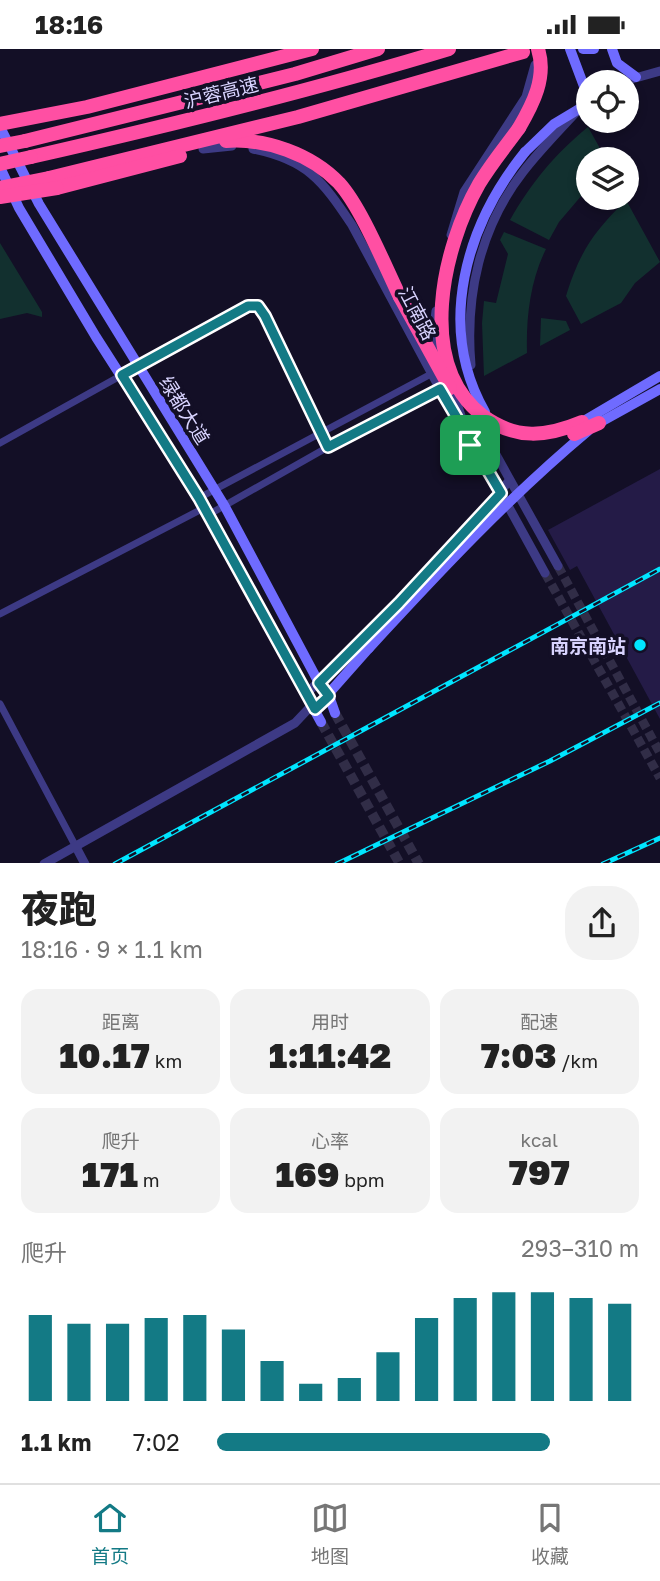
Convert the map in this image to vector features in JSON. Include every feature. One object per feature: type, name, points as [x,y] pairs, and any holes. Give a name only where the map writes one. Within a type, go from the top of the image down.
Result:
[{"type":"highway","points":[[88,107],[312,49]]},
{"type":"highway","points":[[4,124],[296,63],[377,49]]},
{"type":"highway","name":"沪蓉高速","points":[[0,146],[295,74],[377,49]]},
{"type":"highway","name":"沪蓉高速","points":[[0,165],[315,88],[449,49]]},
{"type":"highway","points":[[0,197],[298,117],[532,50],[539,80],[536,99],[480,184],[467,209],[448,264],[441,321],[450,371],[464,397],[494,423],[528,442]]},
{"type":"highway","points":[[0,188],[96,180],[203,149],[217,142],[253,141],[283,149],[321,167],[341,185],[372,238],[442,377],[458,400],[486,428],[498,435],[528,442],[551,441],[599,422]]},
{"type":"highway","points":[[494,423],[531,436],[560,432],[582,422]]},
{"type":"highway","points":[[565,436],[582,422]]},
{"type":"main road","points":[[570,49],[578,70]]},
{"type":"main road","points":[[583,49],[594,49]]},
{"type":"main road","points":[[612,49],[617,63],[626,70]]},
{"type":"main road","points":[[494,423],[470,386],[466,369],[459,315],[468,262],[485,216],[501,186],[525,152],[554,124],[576,111]]},
{"type":"main road","name":"绿都大道","points":[[4,124],[38,204],[224,505],[319,683],[329,696],[335,713]]},
{"type":"main road","name":"绿都大道","points":[[0,165],[19,208],[204,507],[321,722]]},
{"type":"main road","points":[[582,422],[660,376]]},
{"type":"main road","points":[[311,703],[329,696],[369,648],[492,518],[544,468],[599,422],[660,389]]},
{"type":"street","points":[[470,445],[439,355],[434,327],[441,274],[464,193],[526,97],[535,65],[532,50]]},
{"type":"street","points":[[639,76],[660,71]]},
{"type":"street","name":"江南路","points":[[558,566],[509,481],[485,432],[471,367],[469,321],[476,264],[508,194],[537,155],[576,112]]},
{"type":"street","name":"江南路","points":[[203,149],[229,146],[262,151],[303,165],[320,182],[352,225],[470,445],[501,493],[545,573]]},
{"type":"street","points":[[0,443],[219,321],[248,306],[258,306],[328,447]]},
{"type":"street","points":[[204,507],[215,490],[431,374]]},
{"type":"street","points":[[0,614],[204,507],[224,505],[440,389]]},
{"type":"street","points":[[44,863],[295,723],[311,703],[319,683],[399,603],[509,481]]},
{"type":"street","points":[[0,704],[85,863]]},
{"type":"green space","points":[[581,133],[591,133],[599,147],[576,147],[576,202],[559,222],[549,240],[510,220],[544,170]]},
{"type":"green space","points":[[617,210],[631,210],[660,262],[635,283],[621,303],[581,324],[566,296],[582,255]]},
{"type":"green space","points":[[504,232],[546,249],[530,300],[527,353],[484,376],[484,301],[496,303],[508,254],[500,240]]},
{"type":"green space","points":[[0,243],[42,312],[42,317],[27,313],[0,319]]},
{"type":"green space","points":[[541,318],[566,321],[570,330],[540,346]]},
{"type":"building","name":"南京南站","points":[[660,469],[660,719],[577,566],[570,570],[548,530]]},
{"type":"tunnel","points":[[558,566],[660,753]]},
{"type":"tunnel","points":[[545,573],[660,778]]},
{"type":"tunnel","points":[[335,713],[418,863]]},
{"type":"tunnel","points":[[321,722],[399,863]]},
{"type":"railway","points":[[117,863],[660,569]]},
{"type":"railway","points":[[339,863],[550,761],[660,703]]},
{"type":"railway","points":[[605,863],[660,838]]},
{"type":"place","name":"南京南站","points":[[640,645]]},
{"type":"route","points":[[248,306],[258,306],[328,447],[440,389],[470,445],[501,493],[399,603],[319,683],[329,696],[315,709],[199,498],[122,375],[248,306]]}]
